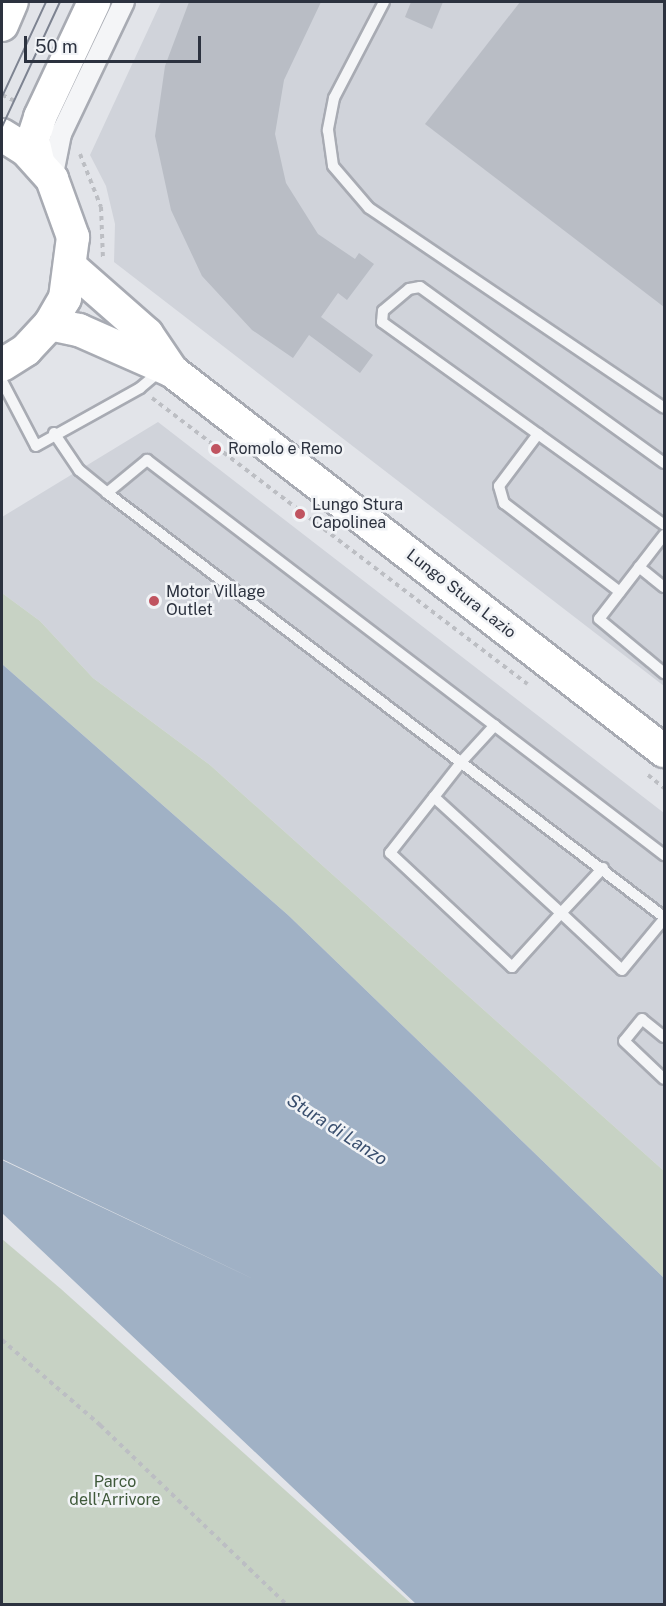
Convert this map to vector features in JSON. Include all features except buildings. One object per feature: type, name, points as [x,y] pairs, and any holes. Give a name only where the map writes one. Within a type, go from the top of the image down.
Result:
[{"type":"main road","points":[[2,25],[12,2]]},
{"type":"main road","points":[[2,365],[26,351],[50,324],[72,268],[73,237],[33,139],[40,117],[94,2]]},
{"type":"main road","points":[[2,135],[45,170]]},
{"type":"main road","name":"Lungo Stura Lazio","points":[[72,268],[147,334],[168,370]]},
{"type":"main road","name":"Lungo Stura Lazio","points":[[50,324],[79,330],[168,370],[655,762]]},
{"type":"street","points":[[45,170],[123,2]]},
{"type":"lane","points":[[384,2],[334,98],[328,130],[333,166],[369,208],[664,408]]},
{"type":"lane","points":[[664,463],[420,287],[409,289],[383,311],[382,322],[664,525]]},
{"type":"lane","points":[[2,381],[36,446],[54,433],[140,388],[168,370]]},
{"type":"lane","points":[[54,433],[79,470],[107,493],[463,760],[664,918],[622,970],[434,797]]},
{"type":"lane","points":[[538,435],[499,486],[504,503],[620,592]]},
{"type":"lane","points":[[107,493],[147,460],[664,855]]},
{"type":"lane","points":[[664,535],[599,619],[664,674]]},
{"type":"lane","points":[[639,567],[664,587]]},
{"type":"lane","points":[[495,725],[463,760],[390,853],[512,967],[603,868]]},
{"type":"lane","points":[[664,1037],[642,1019],[624,1041],[664,1079]]},
{"type":"path","points":[[77,148],[101,207],[103,261]]},
{"type":"path","points":[[140,388],[531,686]]},
{"type":"path","points":[[655,762],[664,788]]},
{"type":"path","points":[[2,1340],[100,1425],[286,1605]]},
{"type":"shaded area","points":[[161,2],[664,2],[664,686],[114,262],[115,224],[106,186],[90,155]]},
{"type":"shaded area","points":[[158,422],[664,813],[664,1171],[210,765],[93,678],[40,621],[2,593],[2,517]]},
{"type":"green space","points":[[2,593],[40,621],[93,678],[210,765],[664,1171],[664,1278],[288,915],[2,664]]},
{"type":"green space","name":"Parco dell'Arrivore","points":[[2,1239],[61,1289],[412,1604],[2,1604]]},
{"type":"water","name":"Stura di Lanzo","points":[[2,664],[288,915],[664,1278],[664,1604],[416,1604],[2,1213],[2,1160],[266,1285],[2,1159]]},
{"type":"tram line","points":[[2,97],[46,2]]},
{"type":"tram line","points":[[2,127],[60,2]]},
{"type":"place","name":"Romolo e Remo","points":[[216,449]]},
{"type":"place","name":"Lungo Stura Capolinea","points":[[300,514]]},
{"type":"place","name":"Motor Village Outlet","points":[[154,601]]}]
